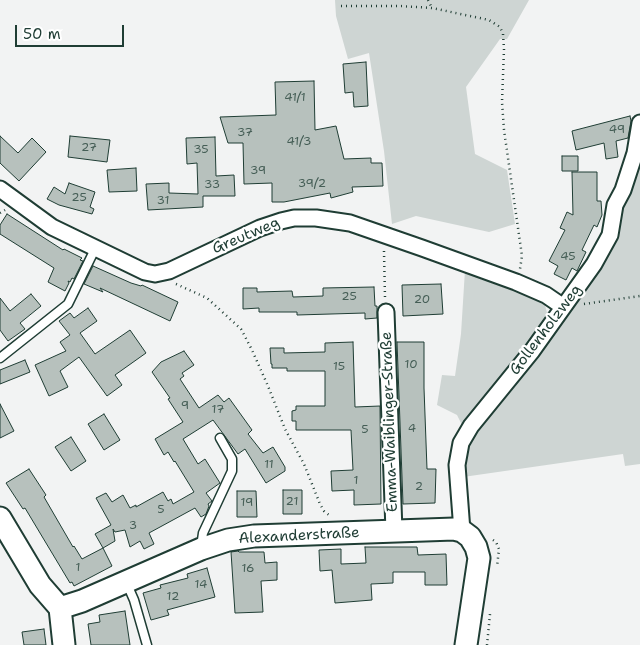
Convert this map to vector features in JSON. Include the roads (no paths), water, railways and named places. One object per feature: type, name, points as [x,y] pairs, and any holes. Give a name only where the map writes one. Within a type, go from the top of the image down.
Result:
[{"type":"street","name":"Gollenholzweg","points":[[462,531],[457,465],[461,443],[471,426],[532,351],[562,306],[571,298],[610,235],[615,205],[623,190],[635,153],[640,124]]},
{"type":"street","points":[[0,188],[52,227],[95,249]]},
{"type":"street","name":"Greutweg","points":[[95,249],[139,270],[155,274],[174,269],[260,228],[288,219],[339,220],[384,234],[516,282],[546,295],[562,306]]},
{"type":"street","name":"Emma-Waiblinger-Straße","points":[[386,312],[394,531]]},
{"type":"street","points":[[0,518],[40,585],[60,608],[64,645]]},
{"type":"street","name":"Alexanderstraße","points":[[60,608],[82,601],[201,549],[228,540],[254,536],[449,529],[462,531]]},
{"type":"street","points":[[462,531],[472,539],[479,558],[466,645]]},
{"type":"lane","points":[[0,358],[68,304],[95,249]]},
{"type":"lane","points":[[201,549],[203,533],[229,479],[232,468],[232,458],[220,438]]},
{"type":"lane","points":[[126,582],[134,600],[148,645]]}]
